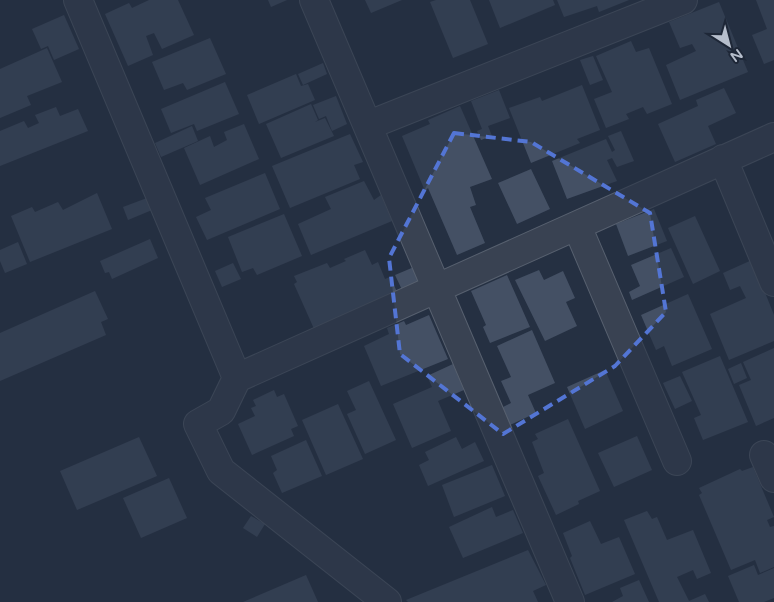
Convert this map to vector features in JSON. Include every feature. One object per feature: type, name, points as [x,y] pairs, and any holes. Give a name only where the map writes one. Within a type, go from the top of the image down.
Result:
[{"type":"street","points":[[314,0],[369,125],[435,289],[570,602]]},
{"type":"street","points":[[369,125],[683,0]]},
{"type":"street","points":[[82,1],[237,378]]},
{"type":"street","points":[[387,602],[221,471],[198,424],[221,411],[237,378],[774,137]]},
{"type":"street","points":[[724,160],[774,282]]},
{"type":"street","points":[[577,226],[677,461]]},
{"type":"highlighted area","points":[[454,133],[531,142],[650,213],[666,312],[615,366],[503,434],[400,354],[389,258]]},
{"type":"building","points":[[149,0],[178,0],[194,35],[162,49],[154,33],[146,36],[153,55],[128,66],[105,14],[129,3],[132,8]]},
{"type":"building","points":[[268,0],[287,0],[271,7]]},
{"type":"building","points":[[365,0],[402,0],[371,13]]},
{"type":"building","points":[[436,0],[470,0],[488,44],[453,58],[430,2]]},
{"type":"building","points":[[489,0],[553,0],[555,5],[500,28]]},
{"type":"building","points":[[557,0],[629,0],[599,12],[597,6],[564,17]]},
{"type":"building","points":[[756,0],[774,0],[774,60],[764,64],[752,35],[767,29]]},
{"type":"building","points":[[719,2],[748,72],[680,100],[666,65],[696,51],[692,44],[680,48],[669,22]]},
{"type":"building","points":[[64,15],[79,49],[54,60],[48,46],[41,49],[32,29]]},
{"type":"building","points":[[210,38],[226,74],[187,90],[183,83],[164,90],[152,62]]},
{"type":"building","points":[[631,41],[636,52],[649,48],[672,104],[647,114],[643,107],[626,114],[629,119],[606,128],[594,99],[612,92],[596,56]]},
{"type":"building","points":[[47,48],[62,82],[27,96],[31,105],[0,118],[0,69]]},
{"type":"building","points":[[593,56],[603,80],[590,85],[580,60]]},
{"type":"building","points":[[323,63],[327,74],[303,85],[298,74]]},
{"type":"building","points":[[296,74],[301,86],[308,84],[315,100],[259,124],[247,95]]},
{"type":"building","points":[[225,82],[239,114],[197,131],[194,124],[171,133],[161,109]]},
{"type":"building","points":[[582,85],[600,130],[577,139],[580,143],[531,163],[509,108],[540,97],[542,101]]},
{"type":"building","points":[[724,88],[736,113],[708,126],[716,144],[675,162],[658,124],[698,106],[696,100]]},
{"type":"building","points":[[499,90],[510,118],[488,126],[492,136],[481,140],[477,131],[482,129],[471,101]]},
{"type":"building","points":[[336,96],[347,124],[332,131],[326,116],[319,119],[313,105]]},
{"type":"building","points":[[311,104],[318,120],[315,122],[325,118],[334,136],[281,158],[266,124]]},
{"type":"building","points":[[460,106],[492,179],[470,187],[476,205],[470,207],[485,243],[457,255],[428,188],[425,191],[402,136],[430,124],[428,120]]},
{"type":"building","points":[[56,107],[60,116],[78,109],[88,131],[0,166],[0,131],[24,121],[28,128],[39,123],[35,115]]},
{"type":"building","points":[[244,124],[259,159],[200,185],[184,148],[210,136],[214,147],[227,140],[224,132]]},
{"type":"building","points":[[192,126],[198,141],[161,157],[155,143]]},
{"type":"building","points":[[621,131],[634,161],[617,167],[612,158],[607,160],[617,181],[567,199],[552,161],[606,139],[612,152],[615,150],[608,136]]},
{"type":"building","points":[[350,134],[363,162],[354,165],[360,179],[290,208],[272,166]]},
{"type":"building","points":[[531,169],[550,209],[517,224],[498,183]]},
{"type":"building","points":[[265,173],[280,209],[207,240],[196,217],[211,210],[205,198]]},
{"type":"building","points":[[364,181],[374,200],[381,195],[392,221],[311,255],[298,224],[331,209],[325,197]]},
{"type":"building","points":[[97,193],[112,229],[30,262],[11,216],[32,207],[35,212],[58,202],[63,210]]},
{"type":"building","points":[[147,198],[152,210],[128,220],[123,207]]},
{"type":"building","points":[[654,209],[667,241],[628,256],[616,224]]},
{"type":"building","points":[[284,214],[302,256],[257,275],[253,268],[242,272],[228,237]]},
{"type":"building","points":[[695,216],[720,271],[693,284],[668,228]]},
{"type":"building","points":[[150,239],[158,258],[112,279],[109,272],[105,273],[100,261]]},
{"type":"building","points":[[18,242],[27,264],[5,273],[0,261],[0,250]]},
{"type":"building","points":[[671,248],[684,277],[632,300],[629,292],[640,286],[631,265]]},
{"type":"building","points":[[365,250],[372,265],[378,262],[385,279],[390,277],[399,296],[315,331],[294,284],[297,282],[294,276],[327,263],[330,268],[346,261],[344,259]]},
{"type":"building","points":[[752,260],[774,315],[774,341],[729,360],[710,314],[746,298],[740,286],[730,290],[723,273]]},
{"type":"building","points":[[233,263],[241,279],[222,287],[215,271]]},
{"type":"building","points":[[414,267],[422,286],[404,294],[395,275]]},
{"type":"building","points":[[539,270],[544,280],[563,271],[575,298],[566,302],[577,326],[545,341],[515,280]]},
{"type":"building","points":[[507,275],[530,327],[490,343],[483,327],[486,325],[471,291]]},
{"type":"building","points":[[95,291],[108,319],[101,322],[106,335],[0,381],[0,333]]},
{"type":"building","points":[[688,294],[712,349],[672,366],[664,346],[656,350],[641,315]]},
{"type":"building","points":[[429,315],[448,359],[381,386],[364,346],[389,334],[387,328],[404,321],[406,325]]},
{"type":"building","points":[[532,330],[555,383],[528,395],[536,413],[510,425],[503,407],[511,403],[501,381],[511,377],[497,346]]},
{"type":"building","points":[[774,348],[774,418],[756,426],[739,385],[751,380],[743,362]]},
{"type":"building","points":[[720,356],[748,422],[703,440],[694,418],[701,415],[682,372]]},
{"type":"building","points":[[741,363],[747,378],[734,384],[728,369]]},
{"type":"building","points":[[453,364],[464,390],[438,401],[451,431],[412,448],[393,404],[432,387],[427,376]]},
{"type":"building","points":[[605,370],[623,411],[585,429],[567,387]]},
{"type":"building","points":[[680,376],[692,401],[675,409],[663,383]]},
{"type":"building","points":[[369,381],[396,440],[365,454],[347,414],[356,410],[347,391]]},
{"type":"building","points":[[274,390],[277,397],[284,394],[298,426],[291,429],[294,436],[252,455],[238,424],[255,416],[251,408],[256,406],[253,400]]},
{"type":"building","points":[[338,404],[363,459],[326,475],[302,420]]},
{"type":"building","points":[[568,419],[600,491],[578,501],[579,504],[556,515],[538,476],[544,473],[532,442],[538,439],[535,434]]},
{"type":"building","points":[[637,436],[652,470],[614,487],[598,453]]},
{"type":"building","points":[[139,437],[157,476],[77,510],[60,471]]},
{"type":"building","points":[[456,437],[462,449],[475,442],[484,461],[428,486],[419,465],[429,460],[425,452]]},
{"type":"building","points":[[306,440],[322,476],[282,493],[273,473],[277,470],[271,456]]},
{"type":"building","points":[[492,465],[505,496],[454,517],[442,485]]},
{"type":"building","points":[[753,467],[774,517],[767,520],[770,527],[774,526],[774,567],[760,573],[755,560],[731,570],[699,495],[702,493],[699,488],[740,469],[742,471]]},
{"type":"building","points":[[169,478],[187,518],[141,538],[123,498]]},
{"type":"building","points":[[492,507],[496,517],[513,510],[523,533],[463,558],[449,527]]},
{"type":"building","points":[[647,511],[652,519],[657,517],[667,540],[693,530],[711,573],[697,579],[693,570],[677,577],[689,601],[705,594],[709,602],[659,602],[624,520]]},
{"type":"building","points":[[251,516],[265,524],[257,537],[243,528]]},
{"type":"building","points":[[590,521],[601,544],[619,537],[635,574],[585,595],[570,558],[572,556],[563,533]]},
{"type":"building","points":[[528,550],[546,585],[533,591],[538,602],[408,602],[406,600]]},
{"type":"building","points":[[754,565],[758,575],[774,568],[774,598],[764,602],[739,602],[728,576]]},
{"type":"building","points":[[306,575],[318,602],[243,602]]},
{"type":"building","points":[[639,580],[649,602],[612,602],[623,596],[620,588]]}]
